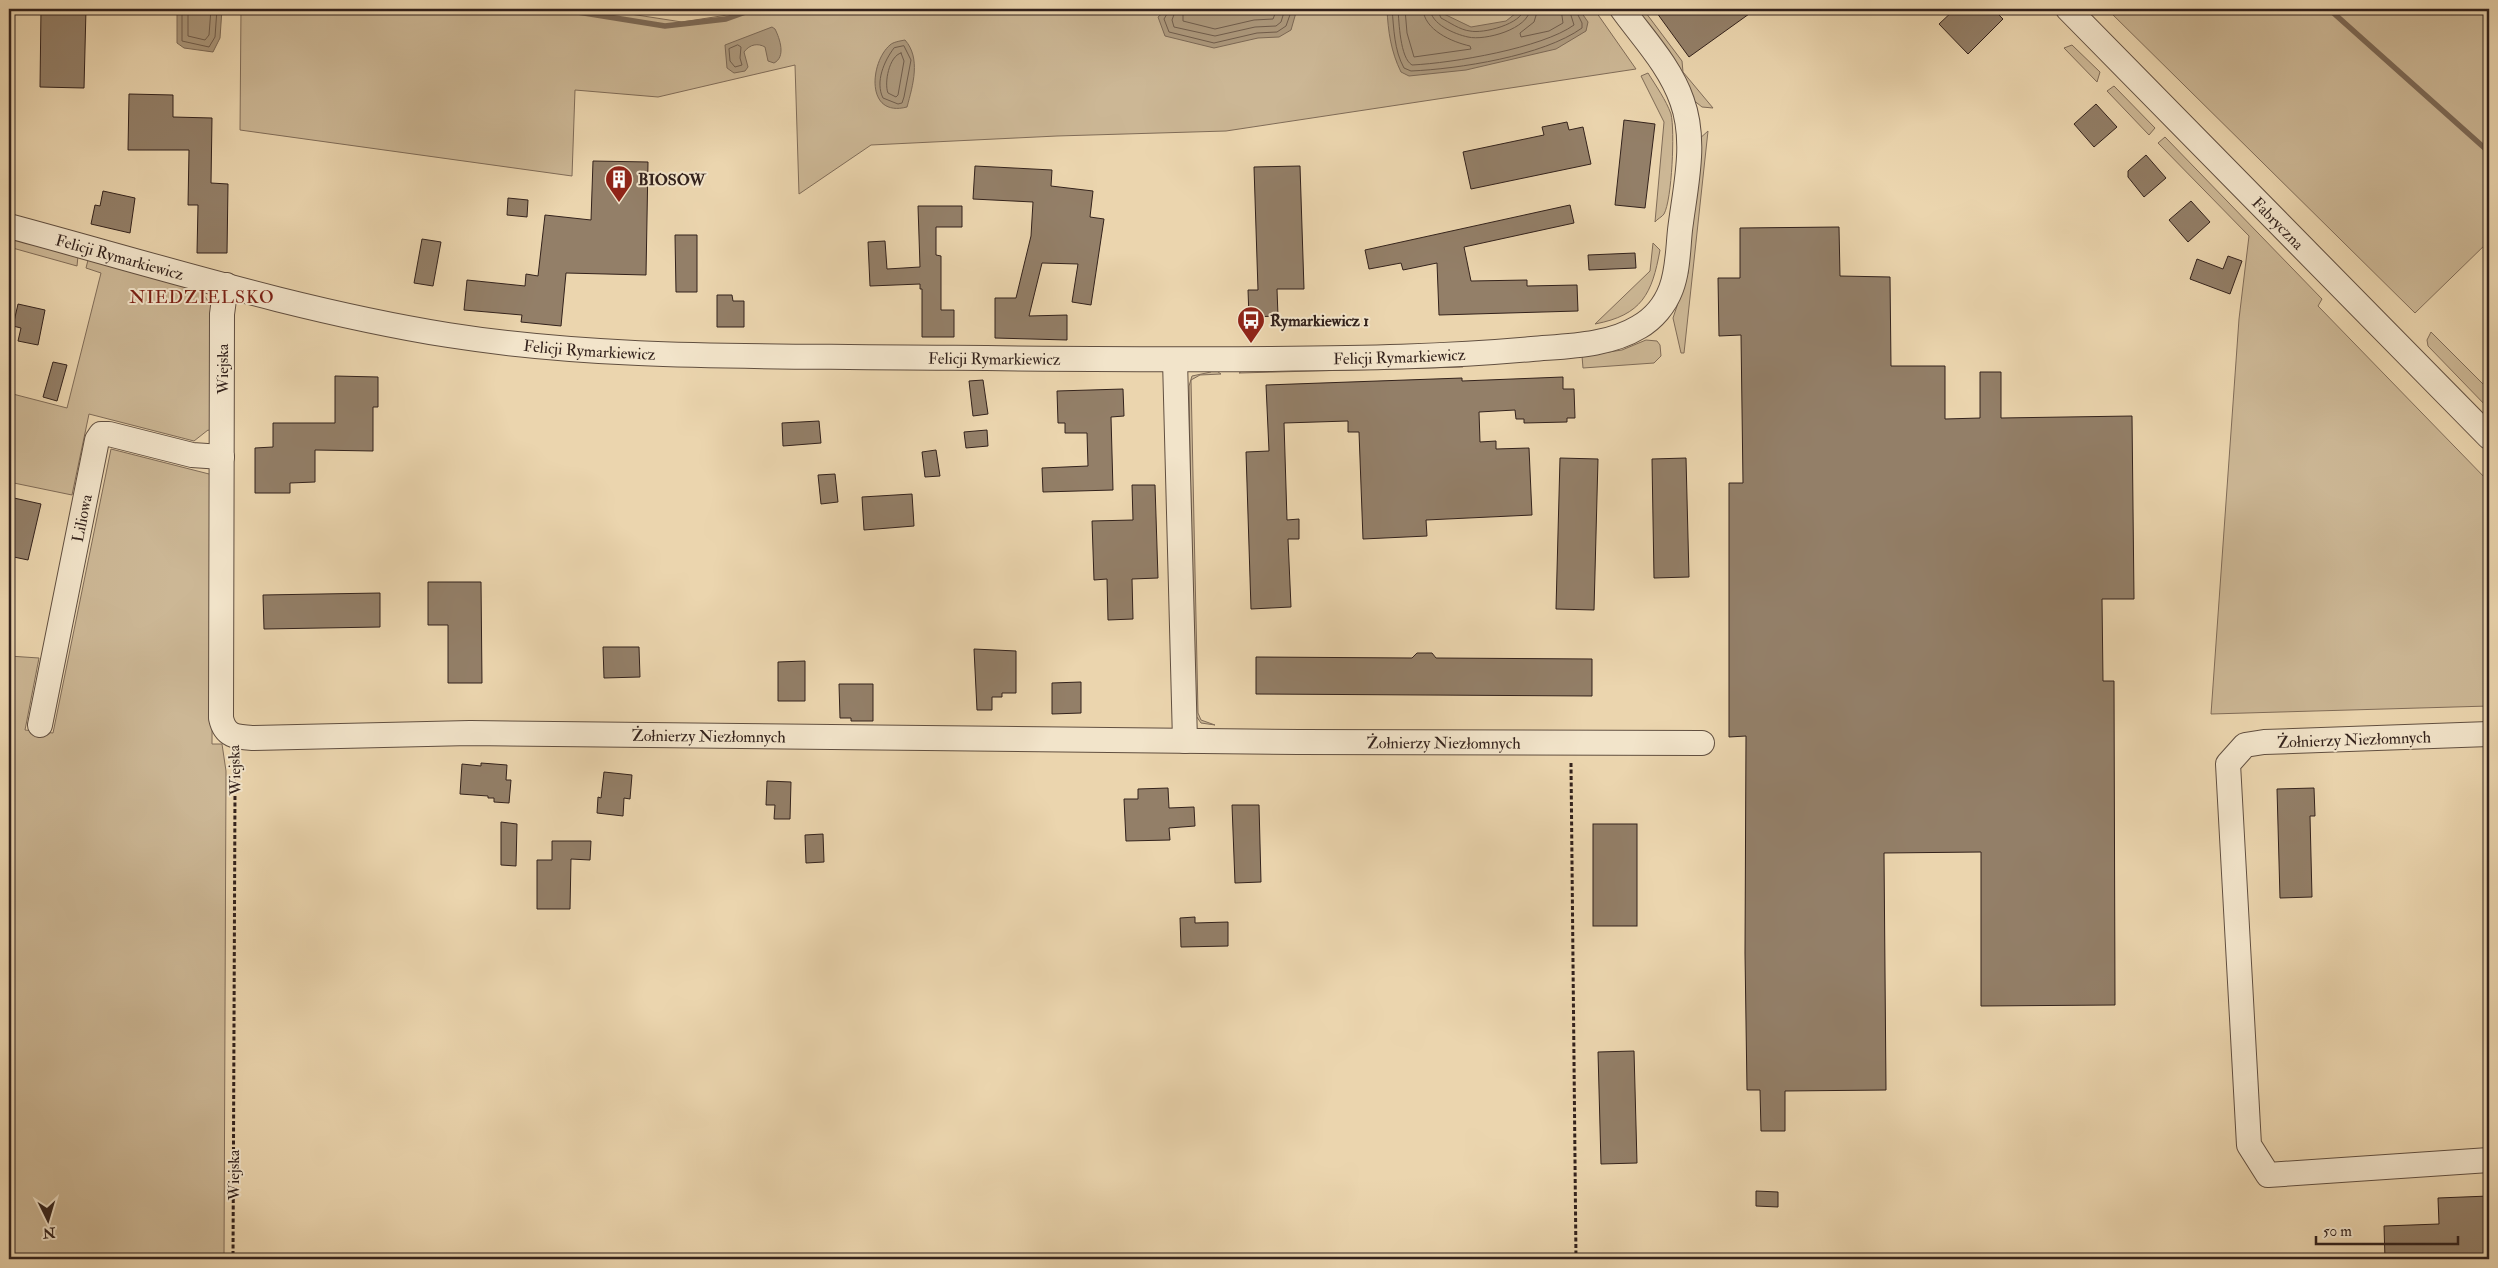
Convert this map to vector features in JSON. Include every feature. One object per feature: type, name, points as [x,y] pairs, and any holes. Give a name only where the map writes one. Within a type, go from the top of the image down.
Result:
[{"type":"street","name":"Felicji Rymarkiewicz","points":[[9,226],[345,315],[448,335],[554,348],[644,355],[1175,360],[1468,355],[1575,345],[1613,339],[1644,324],[1662,305],[1673,283],[1689,140],[1686,111],[1676,84],[1622,9]]},
{"type":"street","name":"Fabryczna","points":[[2068,9],[2489,437]]},
{"type":"street","name":"Wiejska","points":[[226,285],[222,314],[222,718],[226,731],[232,736]]},
{"type":"street","points":[[1175,360],[1185,740]]},
{"type":"street","name":"Liliowa","points":[[40,725],[97,440],[101,434],[192,456],[222,457]]},
{"type":"street","name":"Żołnierzy Niezłomnych","points":[[232,736],[254,738],[470,733],[1702,743]]},
{"type":"street","name":"Żołnierzy Niezłomnych","points":[[2489,734],[2264,742],[2245,745],[2228,764],[2249,1145],[2268,1175],[2489,1160]]},
{"type":"path","name":"Wiejska","points":[[232,736],[235,790],[233,1259]]},
{"type":"path","points":[[1571,742],[1576,1259]]},
{"type":"shaded area","points":[[241,9],[598,9],[682,22],[766,9],[1594,9],[1636,69],[1226,131],[1057,136],[871,145],[799,194],[795,65],[658,97],[575,90],[572,176],[240,130]]},
{"type":"shaded area","points":[[1633,9],[1643,9],[1682,61],[1683,72],[1713,108],[1702,107],[1692,99]]},
{"type":"shaded area","points":[[2107,9],[2489,9],[2489,241],[2415,313]]},
{"type":"shaded area","points":[[2072,45],[2100,72],[2097,82],[2064,48]]},
{"type":"shaded area","points":[[1648,73],[1661,93],[1671,114],[1673,134],[1672,165],[1667,206],[1664,214],[1655,222],[1664,122],[1641,76]]},
{"type":"shaded area","points":[[2114,86],[2155,128],[2149,135],[2107,91]]},
{"type":"shaded area","points":[[1708,131],[1684,353],[1681,353],[1673,318],[1688,273],[1698,140]]},
{"type":"shaded area","points":[[2165,137],[2322,299],[2318,306],[2489,482],[2489,706],[2211,714],[2239,319],[2249,236],[2158,143]]},
{"type":"shaded area","points":[[9,235],[78,256],[77,266],[9,247]]},
{"type":"shaded area","points":[[1653,243],[1660,250],[1653,279],[1642,300],[1624,315],[1595,324],[1650,271]]},
{"type":"shaded area","points":[[88,260],[200,289],[212,307],[213,432],[208,430],[194,441],[89,414],[72,495],[9,482],[9,393],[67,408],[101,273],[86,268]]},
{"type":"shaded area","points":[[2431,332],[2489,390],[2489,409],[2428,346],[2427,340]]},
{"type":"shaded area","points":[[1646,340],[1657,341],[1660,345],[1661,356],[1654,363],[1583,368],[1582,356],[1622,350]]},
{"type":"shaded area","points":[[1462,364],[1463,367],[1239,373],[1244,370]]},
{"type":"shaded area","points":[[1211,367],[1221,374],[1200,375],[1191,380],[1198,713],[1201,720],[1215,725],[1201,723],[1194,713],[1189,386],[1192,376],[1211,372]]},
{"type":"shaded area","points":[[111,449],[213,475],[212,744],[222,744],[226,771],[224,1259],[9,1259],[9,656],[39,658],[25,730],[53,733]]},
{"type":"water","points":[[177,9],[222,9],[220,38],[213,52],[184,48],[177,43]]},
{"type":"water","points":[[1167,9],[1297,9],[1291,30],[1279,37],[1258,38],[1214,48],[1165,36],[1158,17]]},
{"type":"water","points":[[1387,9],[1441,9],[1444,14],[1471,27],[1506,21],[1521,9],[1579,9],[1588,22],[1586,31],[1556,49],[1466,70],[1409,76],[1401,72],[1392,49]]},
{"type":"water","points":[[772,27],[779,38],[781,48],[778,60],[774,63],[768,61],[765,47],[754,45],[744,52],[748,67],[745,71],[734,73],[727,68],[725,45]]},
{"type":"water","points":[[905,40],[913,55],[913,81],[907,107],[893,108],[884,104],[878,97],[875,87],[878,63],[890,45]]},
{"type":"building","points":[[41,9],[86,9],[84,88],[40,87]]},
{"type":"building","points":[[1654,9],[1756,9],[1689,57]]},
{"type":"building","points":[[1955,9],[1993,9],[2003,19],[1968,54],[1939,24]]},
{"type":"building","points":[[129,94],[173,95],[173,117],[212,118],[211,183],[228,184],[227,253],[197,253],[198,205],[188,205],[189,150],[128,150]]},
{"type":"building","points":[[2096,104],[2117,127],[2094,147],[2074,124]]},
{"type":"building","points":[[1624,120],[1655,124],[1645,208],[1615,205]]},
{"type":"building","points":[[1567,122],[1569,130],[1583,127],[1591,164],[1471,189],[1463,152],[1544,135],[1542,127]]},
{"type":"building","points":[[2146,155],[2166,178],[2144,197],[2128,177],[2128,171]]},
{"type":"building","points":[[593,161],[648,162],[646,275],[566,273],[561,326],[521,322],[522,315],[464,310],[467,280],[525,286],[526,274],[538,276],[545,215],[591,220]]},
{"type":"building","points":[[975,166],[1052,170],[1051,186],[1093,191],[1090,217],[1104,219],[1091,305],[1072,302],[1078,264],[1042,263],[1029,316],[1067,315],[1067,340],[995,338],[995,298],[1016,298],[1031,236],[1033,202],[973,199]]},
{"type":"building","points":[[1300,166],[1304,289],[1277,289],[1278,316],[1249,317],[1248,290],[1258,290],[1254,167]]},
{"type":"building","points":[[103,191],[135,198],[130,233],[91,224],[95,205],[100,206]]},
{"type":"building","points":[[508,198],[528,200],[527,217],[507,215]]},
{"type":"building","points":[[2191,201],[2210,222],[2188,242],[2169,220]]},
{"type":"building","points":[[1570,205],[1574,223],[1464,247],[1471,281],[1527,280],[1527,286],[1577,285],[1578,311],[1439,315],[1437,263],[1403,270],[1401,263],[1369,269],[1365,250]]},
{"type":"building","points":[[918,206],[962,206],[962,227],[936,227],[936,255],[941,256],[941,310],[954,310],[954,337],[922,337],[922,289],[920,289],[920,284],[870,286],[868,242],[885,241],[887,269],[920,267]]},
{"type":"building","points":[[1839,227],[1840,276],[1890,277],[1891,366],[1945,366],[1945,419],[1980,418],[1980,372],[2001,372],[2001,418],[2132,416],[2134,599],[2102,599],[2103,681],[2114,681],[2115,1005],[1981,1006],[1981,852],[1884,853],[1886,1090],[1785,1091],[1785,1131],[1761,1131],[1760,1090],[1747,1090],[1745,953],[1746,736],[1729,737],[1729,483],[1743,483],[1741,335],[1719,336],[1718,278],[1740,278],[1740,228]]},
{"type":"building","points":[[675,235],[697,235],[697,292],[676,292]]},
{"type":"building","points":[[422,239],[441,242],[433,286],[414,283]]},
{"type":"building","points":[[1635,253],[1636,268],[1589,270],[1588,255]]},
{"type":"building","points":[[2228,256],[2242,261],[2230,294],[2190,279],[2197,259],[2223,269]]},
{"type":"building","points":[[717,295],[732,295],[733,301],[744,301],[744,327],[717,327]]},
{"type":"building","points":[[18,304],[45,310],[38,345],[18,341],[21,328],[13,326]]},
{"type":"building","points":[[53,362],[67,365],[57,401],[43,397]]},
{"type":"building","points":[[335,376],[378,377],[378,407],[373,407],[373,451],[315,450],[315,482],[290,483],[290,493],[255,493],[255,448],[273,447],[273,423],[335,423]]},
{"type":"building","points":[[1563,377],[1563,389],[1574,389],[1575,418],[1567,418],[1567,422],[1524,423],[1524,419],[1516,419],[1515,410],[1479,412],[1480,442],[1496,441],[1496,449],[1529,448],[1532,515],[1426,520],[1427,536],[1363,539],[1359,432],[1348,432],[1348,421],[1284,423],[1287,520],[1299,519],[1299,539],[1288,539],[1291,607],[1251,609],[1246,452],[1269,451],[1266,385],[1462,378],[1462,381]]},
{"type":"building","points":[[983,380],[988,414],[973,416],[969,381]]},
{"type":"building","points":[[1123,389],[1124,416],[1111,417],[1113,490],[1043,492],[1042,468],[1088,466],[1087,433],[1065,433],[1065,423],[1058,423],[1057,391]]},
{"type":"building","points":[[819,421],[821,443],[783,446],[782,423]]},
{"type":"building","points":[[987,430],[988,446],[966,448],[964,432]]},
{"type":"building","points":[[936,450],[940,476],[925,477],[922,452]]},
{"type":"building","points":[[1560,458],[1598,459],[1594,610],[1556,609]]},
{"type":"building","points":[[1686,458],[1689,577],[1654,578],[1652,459]]},
{"type":"building","points":[[835,474],[838,502],[821,504],[818,475]]},
{"type":"building","points":[[1132,485],[1155,485],[1158,578],[1132,579],[1133,619],[1108,620],[1107,579],[1094,580],[1092,521],[1133,520]]},
{"type":"building","points":[[912,494],[914,526],[864,530],[862,497]]},
{"type":"building","points":[[14,498],[41,504],[28,560],[9,556],[9,519]]},
{"type":"building","points":[[428,582],[481,582],[482,683],[448,683],[448,625],[428,625]]},
{"type":"building","points":[[380,593],[380,627],[264,629],[263,595]]},
{"type":"building","points":[[603,647],[639,647],[640,677],[604,678]]},
{"type":"building","points":[[974,649],[1016,651],[1016,693],[1002,693],[1002,697],[992,697],[992,710],[977,710]]},
{"type":"building","points":[[1417,653],[1432,653],[1436,658],[1592,659],[1592,696],[1256,694],[1256,657],[1412,658]]},
{"type":"building","points":[[805,661],[805,701],[778,701],[778,662]]},
{"type":"building","points":[[1081,682],[1081,713],[1052,714],[1052,683]]},
{"type":"building","points":[[839,684],[873,684],[873,721],[851,721],[851,718],[840,718]]},
{"type":"building","points":[[481,763],[507,765],[506,780],[511,780],[509,803],[494,802],[494,798],[488,798],[488,796],[460,794],[462,764],[481,766]]},
{"type":"building","points":[[604,772],[632,775],[630,799],[624,798],[623,816],[597,813],[598,797],[601,798]]},
{"type":"building","points":[[767,781],[791,782],[790,819],[774,819],[775,805],[766,805]]},
{"type":"building","points":[[1168,788],[1169,808],[1194,807],[1195,826],[1169,828],[1170,840],[1126,841],[1124,799],[1138,799],[1138,789]]},
{"type":"building","points":[[2314,788],[2315,816],[2310,816],[2312,897],[2280,898],[2277,789]]},
{"type":"building","points":[[1232,805],[1259,805],[1261,882],[1235,883]]},
{"type":"building","points":[[501,822],[517,824],[516,866],[501,865]]},
{"type":"building","points":[[1593,824],[1637,824],[1637,926],[1593,926]]},
{"type":"building","points":[[823,834],[824,862],[806,863],[805,835]]},
{"type":"building","points":[[552,841],[591,841],[590,860],[571,859],[570,909],[537,909],[537,860],[552,860]]},
{"type":"building","points":[[1195,917],[1195,923],[1228,922],[1228,946],[1181,947],[1180,918]]},
{"type":"building","points":[[1634,1051],[1637,1163],[1601,1164],[1598,1052]]},
{"type":"building","points":[[1756,1191],[1778,1192],[1778,1207],[1756,1206]]},
{"type":"building","points":[[2489,1196],[2489,1259],[2385,1259],[2384,1226],[2439,1224],[2438,1198]]},
{"type":"waterway","points":[[559,9],[665,26],[726,19],[754,9]]},
{"type":"waterway","points":[[2329,9],[2489,152]]},
{"type":"place","name":"BIOSOW","points":[[619,203]]},
{"type":"place","name":"Rymarkiewicz 1","points":[[1251,344]]},
{"type":"district","name":"NIEDZIELSKO","points":[[202,297]]}]
